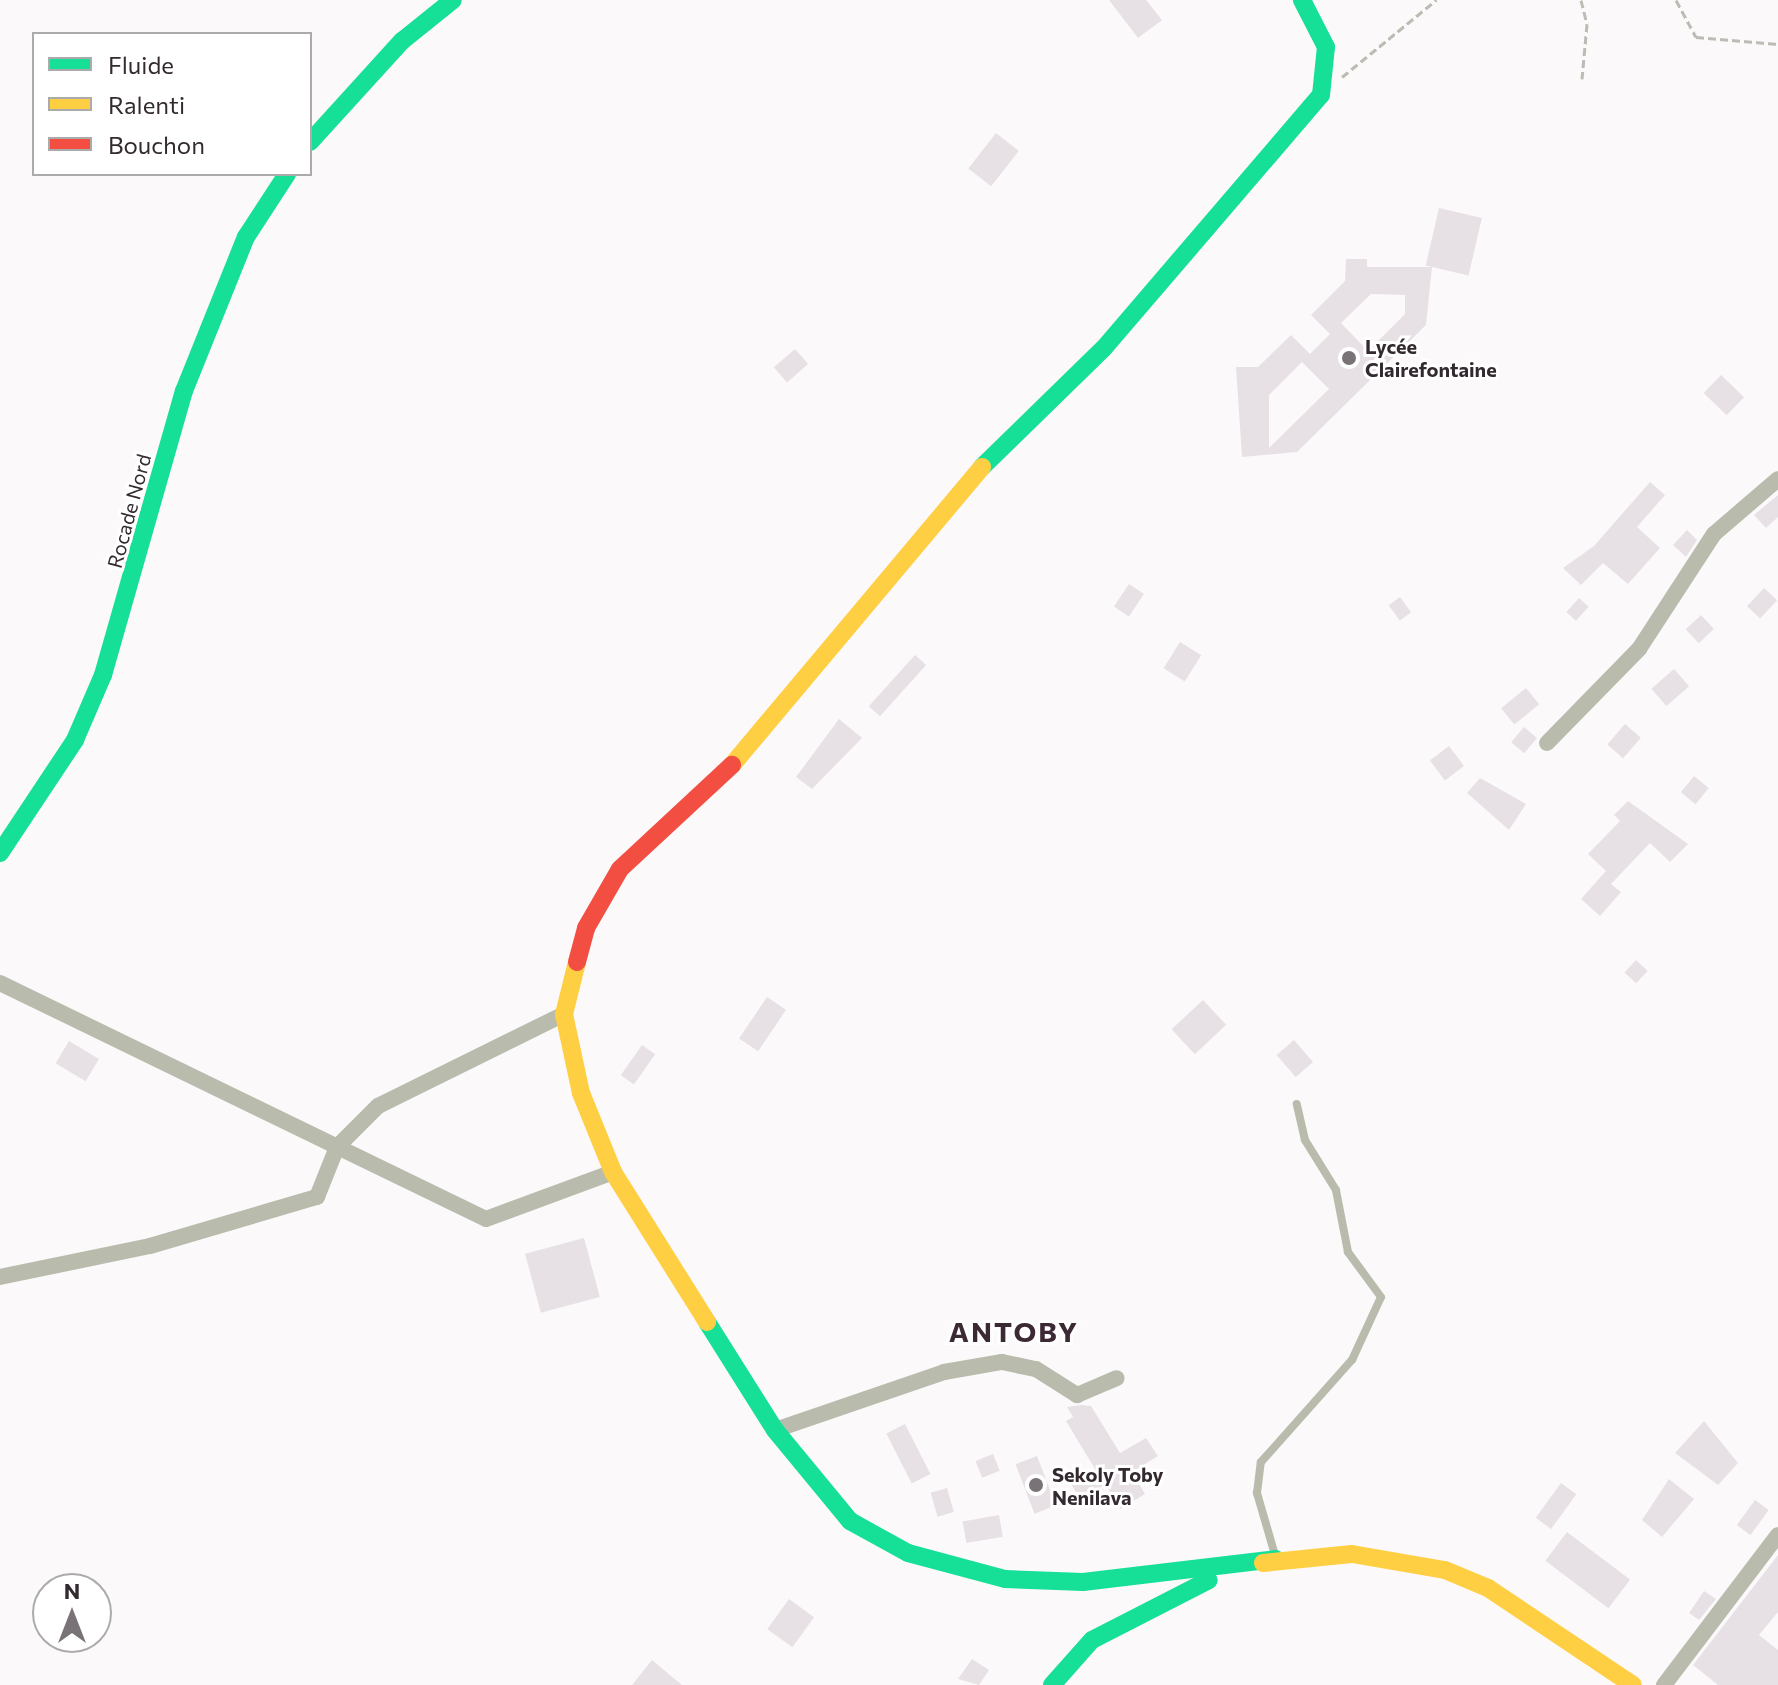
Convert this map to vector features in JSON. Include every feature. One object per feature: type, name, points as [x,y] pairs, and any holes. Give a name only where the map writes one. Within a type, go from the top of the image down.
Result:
[{"type":"street","points":[[312,140],[402,41],[453,0]]},
{"type":"street","points":[[1302,0],[1326,47],[1321,95],[1104,348],[947,501],[724,774],[620,869],[586,928],[564,1014],[581,1093],[613,1172],[775,1430],[850,1521],[943,1564],[1005,1579],[1083,1582],[1276,1559],[1352,1554],[1445,1570],[1488,1588],[1633,1685]]},
{"type":"street","name":"Rocade Nord","points":[[0,853],[75,740],[103,675],[184,391],[246,237],[286,176]]},
{"type":"street","points":[[1547,743],[1639,649],[1714,534],[1778,479]]},
{"type":"street","points":[[0,983],[486,1219],[613,1172]]},
{"type":"street","points":[[0,1277],[150,1246],[317,1197],[337,1147],[378,1106],[564,1014]]},
{"type":"street","points":[[775,1430],[944,1372],[1002,1362],[1036,1369],[1077,1395],[1117,1378]]},
{"type":"street","points":[[1664,1685],[1778,1535]]},
{"type":"street","points":[[1052,1685],[1092,1640],[1138,1610],[1276,1559]]},
{"type":"lane","points":[[1276,1559],[1257,1493],[1261,1462],[1352,1360],[1381,1297],[1348,1252],[1336,1190],[1305,1140],[1297,1104]]},
{"type":"path","points":[[1321,95],[1436,0]]},
{"type":"path","points":[[1581,0],[1587,24],[1582,79]]},
{"type":"path","points":[[1676,0],[1696,37],[1778,44]]},
{"type":"building","points":[[1109,0],[1146,0],[1162,20],[1138,38]]},
{"type":"building","points":[[996,133],[1019,151],[991,186],[968,168]]},
{"type":"building","points":[[1439,208],[1482,218],[1469,275],[1426,265]]},
{"type":"building","name":"Lycée Clairefontaine","points":[[1346,259],[1367,259],[1367,267],[1432,267],[1426,325],[1297,452],[1242,457],[1236,367],[1258,367],[1291,335],[1310,354],[1330,334],[1311,315],[1345,281]],"holes":[[[1371,294],[1405,295],[1405,314],[1368,351],[1341,323]],[[1302,362],[1329,389],[1269,448],[1269,395]]]},
{"type":"building","points":[[795,349],[808,364],[787,382],[774,367]]},
{"type":"building","points":[[1721,375],[1744,397],[1727,415],[1704,393]]},
{"type":"building","points":[[1650,482],[1665,495],[1637,527],[1660,548],[1628,584],[1603,563],[1581,585],[1563,568],[1594,546]]},
{"type":"building","points":[[1778,495],[1778,517],[1766,528],[1754,515]]},
{"type":"building","points":[[1687,530],[1697,540],[1686,557],[1673,545]]},
{"type":"building","points":[[1129,584],[1144,594],[1129,616],[1114,606]]},
{"type":"building","points":[[1764,588],[1777,600],[1760,619],[1747,606]]},
{"type":"building","points":[[1400,597],[1411,612],[1400,621],[1389,605]]},
{"type":"building","points":[[1579,598],[1589,607],[1576,621],[1566,612]]},
{"type":"building","points":[[1701,615],[1714,629],[1699,643],[1686,629]]},
{"type":"building","points":[[1180,642],[1201,655],[1185,682],[1164,668]]},
{"type":"building","points":[[915,655],[926,665],[880,716],[869,706]]},
{"type":"building","points":[[1674,669],[1689,686],[1666,706],[1651,689]]},
{"type":"building","points":[[1526,688],[1539,704],[1514,724],[1501,708]]},
{"type":"building","points":[[839,719],[862,738],[812,789],[796,777]]},
{"type":"building","points":[[1625,724],[1641,738],[1623,758],[1607,744]]},
{"type":"building","points":[[1524,727],[1537,738],[1524,753],[1511,742]]},
{"type":"building","points":[[1449,746],[1464,766],[1445,780],[1430,760]]},
{"type":"building","points":[[1694,776],[1709,788],[1696,804],[1681,792]]},
{"type":"building","points":[[1480,778],[1526,804],[1509,830],[1467,793]]},
{"type":"building","points":[[1628,801],[1688,844],[1670,862],[1650,843],[1611,884],[1621,892],[1600,916],[1581,899],[1606,871],[1588,854],[1620,821],[1614,815]]},
{"type":"building","points":[[1636,960],[1648,971],[1636,983],[1624,972]]},
{"type":"building","points":[[767,997],[786,1010],[758,1051],[739,1038]]},
{"type":"building","points":[[1203,1000],[1226,1025],[1195,1054],[1172,1029]]},
{"type":"building","points":[[1294,1040],[1313,1062],[1296,1077],[1277,1055]]},
{"type":"building","points":[[69,1041],[99,1059],[86,1081],[56,1063]]},
{"type":"building","points":[[642,1045],[655,1054],[634,1084],[621,1075]]},
{"type":"building","points":[[584,1238],[600,1297],[541,1313],[525,1254]]},
{"type":"building","points":[[1091,1406],[1120,1453],[1146,1438],[1158,1456],[1132,1472],[1145,1494],[1120,1509],[1107,1487],[1082,1502],[1071,1484],[1095,1469],[1066,1421],[1073,1417],[1067,1407]]},
{"type":"building","points":[[1704,1421],[1738,1463],[1718,1485],[1675,1453]]},
{"type":"building","points":[[905,1424],[930,1474],[912,1483],[886,1434]]},
{"type":"building","points":[[993,1454],[1000,1471],[982,1478],[975,1461]]},
{"type":"building","name":"Sekoly Toby Nenilava","points":[[1037,1456],[1056,1505],[1035,1514],[1016,1464]]},
{"type":"building","points":[[1669,1479],[1694,1499],[1662,1537],[1642,1520]]},
{"type":"building","points":[[1561,1483],[1576,1494],[1551,1529],[1536,1518]]},
{"type":"building","points":[[947,1488],[954,1512],[938,1517],[931,1493]]},
{"type":"building","points":[[1755,1500],[1769,1510],[1751,1535],[1737,1525]]},
{"type":"building","points":[[999,1515],[1003,1537],[966,1543],[963,1521]]},
{"type":"building","points":[[1567,1532],[1630,1580],[1608,1608],[1545,1561]]},
{"type":"building","points":[[1778,1555],[1778,1612],[1759,1635],[1778,1650],[1778,1685],[1718,1685],[1693,1665]]},
{"type":"building","points":[[1704,1591],[1716,1599],[1699,1620],[1689,1613]]},
{"type":"building","points":[[789,1599],[814,1617],[792,1647],[767,1629]]},
{"type":"building","points":[[972,1659],[989,1670],[979,1685],[958,1679]]},
{"type":"building","points":[[652,1660],[682,1685],[632,1685]]},
{"type":"traffic: fast","points":[[312,140],[402,41],[453,0]]},
{"type":"traffic: fast","points":[[982,467],[1104,348],[1321,95],[1326,47],[1302,0]]},
{"type":"traffic: fast","points":[[0,853],[75,740],[103,675],[184,391],[246,237],[286,176]]},
{"type":"traffic: fast","points":[[707,1322],[775,1430],[850,1521],[908,1553],[1005,1579],[1083,1582],[1276,1559]]},
{"type":"traffic: fast","points":[[1052,1685],[1092,1640],[1209,1580]]},
{"type":"traffic: slow","points":[[732,765],[982,467]]},
{"type":"traffic: slow","points":[[577,962],[564,1014],[581,1093],[613,1172],[707,1322]]},
{"type":"traffic: slow","points":[[1263,1563],[1352,1554],[1445,1570],[1488,1588],[1633,1685]]},
{"type":"traffic: jam","points":[[577,962],[586,928],[620,869],[732,765]]},
{"type":"place","name":"Lycée Clairefontaine","points":[[1349,358]]},
{"type":"place","name":"Sekoly Toby Nenilava","points":[[1036,1485]]},
{"type":"district","name":"ANTOBY","points":[[1014,1331]]}]
